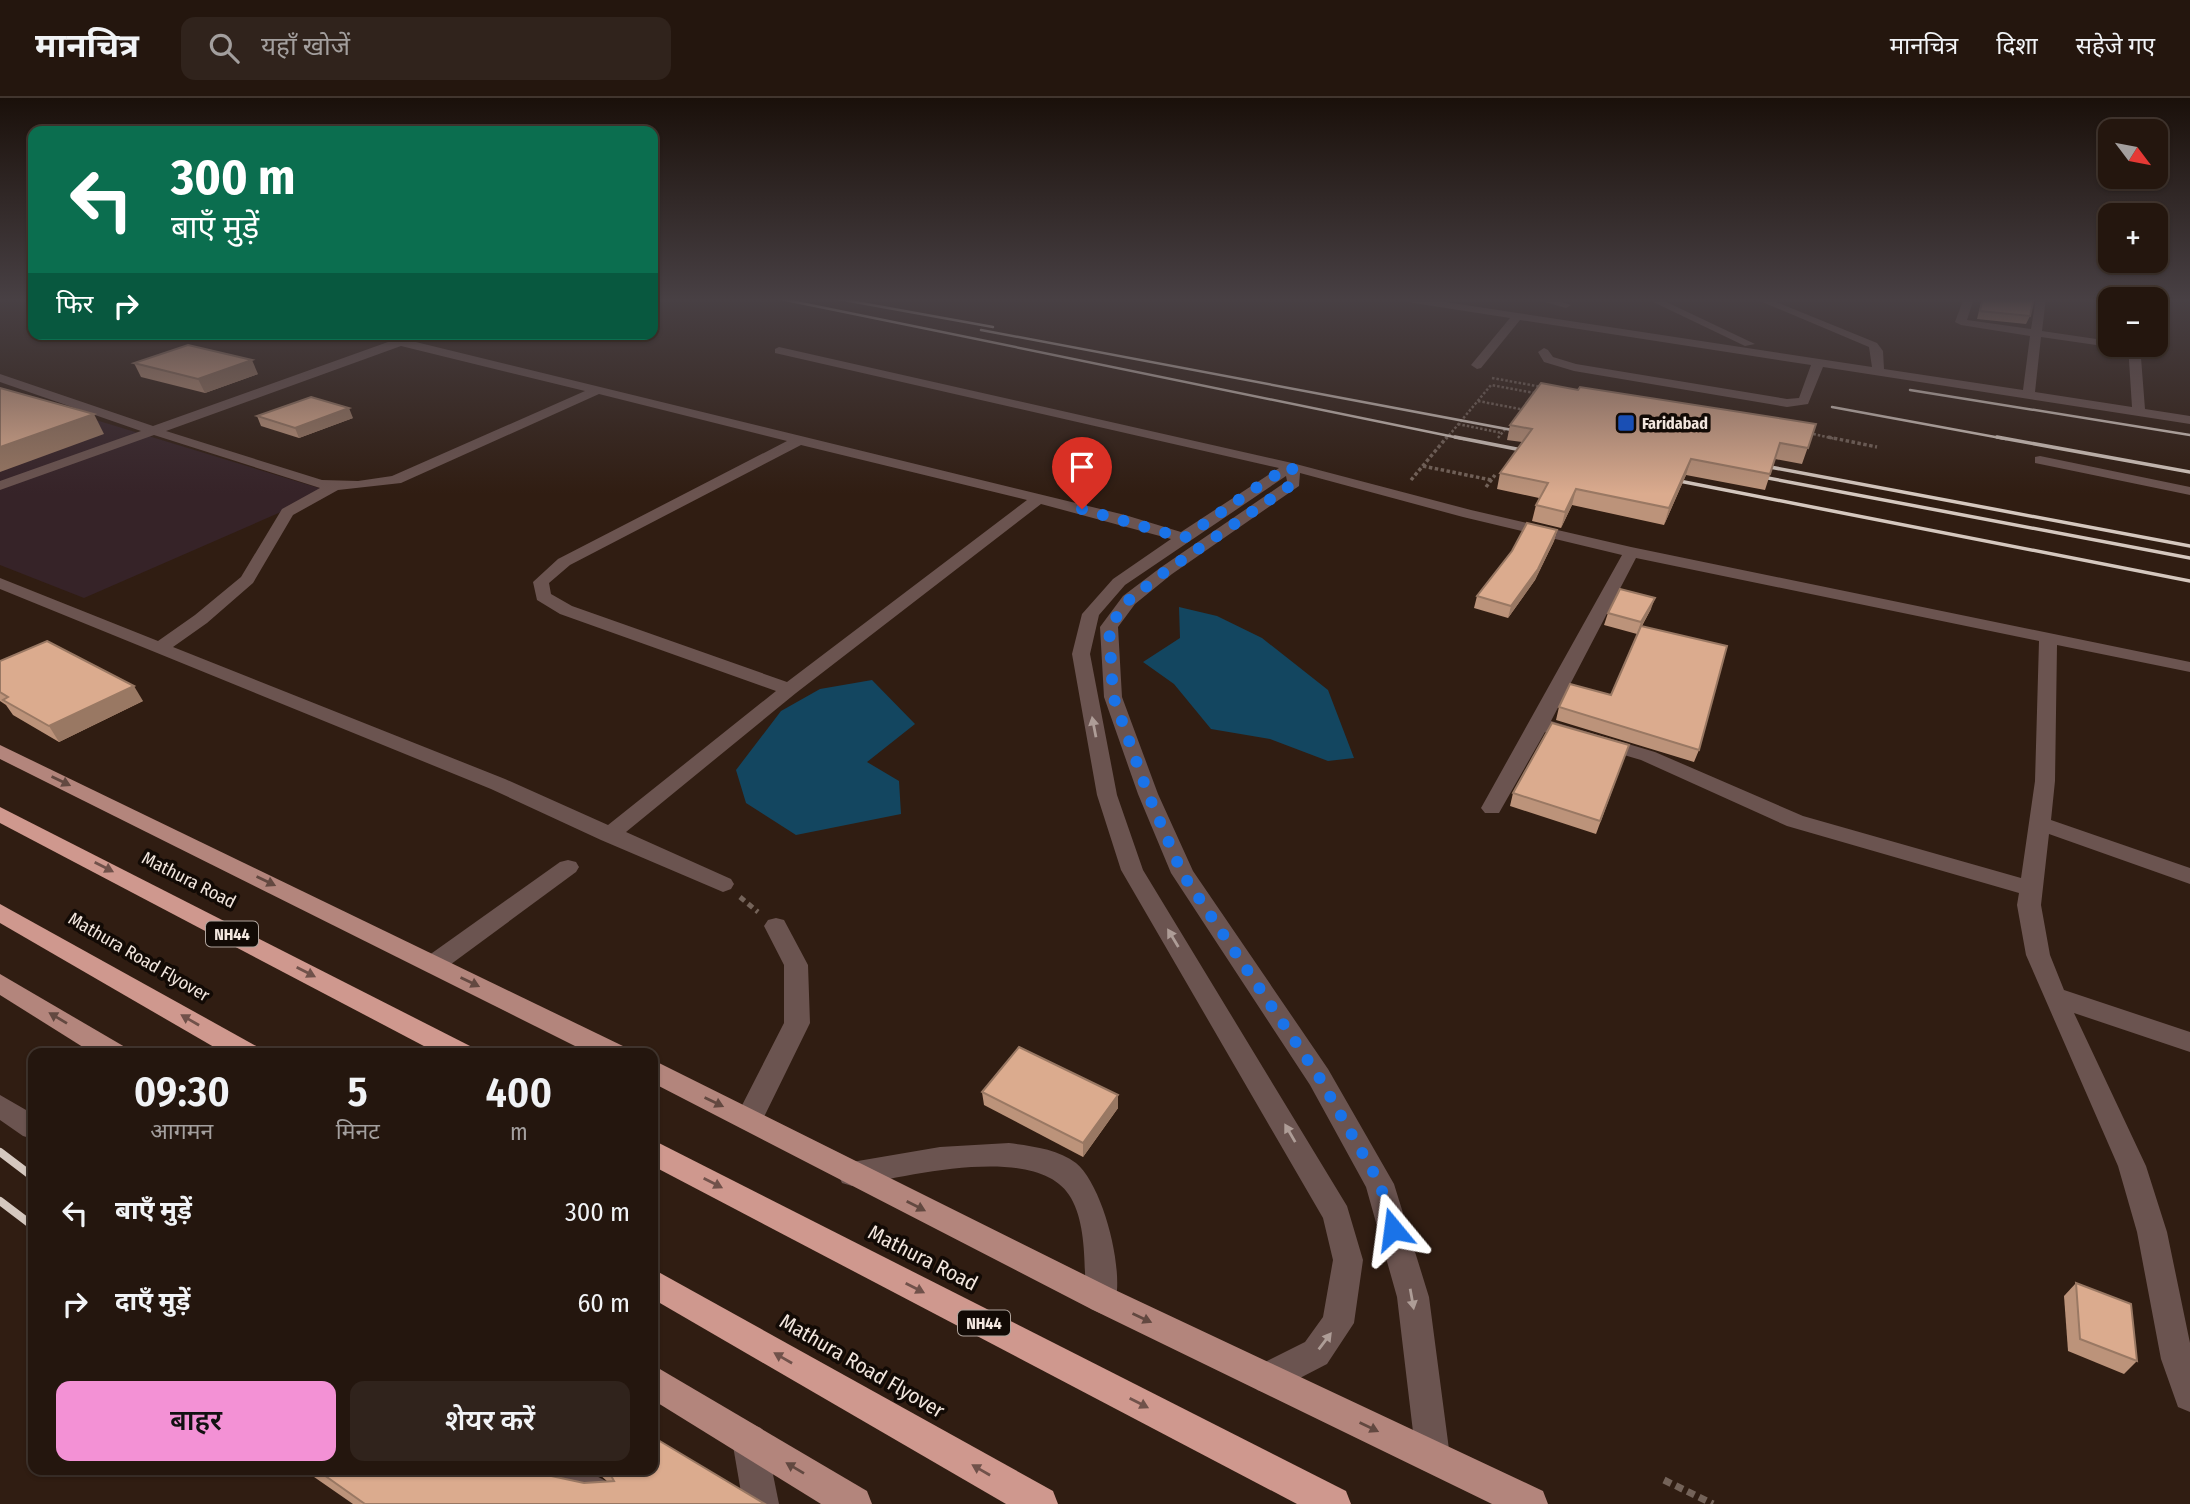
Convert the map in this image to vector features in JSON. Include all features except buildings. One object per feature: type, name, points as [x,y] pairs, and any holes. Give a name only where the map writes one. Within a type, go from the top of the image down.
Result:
[{"type":"highway","name":"Mathura Road","points":[[0,814],[451,1048]]},
{"type":"highway","name":"Mathura Road Flyover","points":[[0,912],[238,1048]]},
{"type":"highway","name":"Mathura Road","points":[[658,1155],[1330,1501]]},
{"type":"highway","name":"Mathura Road Flyover","points":[[658,1286],[1040,1504]]},
{"type":"main road","points":[[0,751],[604,1048]]},
{"type":"main road","points":[[0,983],[106,1048]]},
{"type":"main road","points":[[658,1074],[1102,1299],[1530,1504]]},
{"type":"main road","points":[[658,1384],[853,1504]]},
{"type":"street","points":[[0,486],[341,364]]},
{"type":"street","points":[[490,364],[1125,520],[1184,538]]},
{"type":"street","points":[[835,364],[1292,467],[1468,514],[1631,552],[2190,667]]},
{"type":"street","points":[[1561,364],[1787,404],[1804,401],[1818,364]]},
{"type":"street","points":[[1822,364],[2190,421]]},
{"type":"street","points":[[1878,364],[1878,372]]},
{"type":"street","points":[[2028,396],[2032,364]]},
{"type":"street","points":[[2135,364],[2139,413]]},
{"type":"street","points":[[0,378],[154,431],[320,484],[335,486],[367,486],[396,480],[598,390]]},
{"type":"street","points":[[789,689],[566,610],[543,596],[541,582],[564,562],[798,441]]},
{"type":"street","points":[[2040,460],[2190,491]]},
{"type":"street","points":[[1269,1378],[1316,1353],[1338,1323],[1348,1260],[1337,1215],[1132,870],[1107,795],[1080,654],[1091,614],[1119,582],[1270,478],[1292,467]]},
{"type":"street","points":[[1292,467],[1294,483],[1166,571],[1129,600],[1109,627],[1113,696],[1148,794],[1182,873],[1319,1077],[1380,1184],[1413,1297],[1433,1457]]},
{"type":"street","points":[[160,648],[201,619],[247,580],[286,512],[335,486]]},
{"type":"street","points":[[609,835],[789,689],[1038,499]]},
{"type":"street","points":[[1492,808],[1540,724],[1631,552]]},
{"type":"street","points":[[0,583],[498,784],[723,884]]},
{"type":"street","points":[[2048,639],[2045,781],[2029,905],[2038,955],[2132,1166],[2152,1232],[2177,1359],[2190,1395]]},
{"type":"street","points":[[1540,724],[1648,755],[1795,821],[2030,888]]},
{"type":"street","points":[[2038,823],[2190,876]]},
{"type":"street","points":[[435,964],[568,867]]},
{"type":"street","points":[[749,1119],[797,1023],[796,965],[776,926]]},
{"type":"street","points":[[2054,996],[2190,1042]]},
{"type":"street","points":[[0,1106],[28,1125]]},
{"type":"street","points":[[852,1174],[985,1154],[1029,1155],[1059,1165],[1081,1186],[1094,1219],[1102,1299]]},
{"type":"street","points":[[749,1440],[761,1504]]},
{"type":"street","points":[[562,1475],[606,1504]]},
{"type":"path","points":[[1477,365],[1475,371],[1482,376],[1547,388]]},
{"type":"path","points":[[1410,481],[1491,385],[1541,394]]},
{"type":"path","points":[[1478,401],[1531,411]]},
{"type":"path","points":[[1458,424],[1502,433]]},
{"type":"path","points":[[1498,438],[1506,428]]},
{"type":"path","points":[[1809,433],[1877,447]]},
{"type":"path","points":[[1423,466],[1490,480]]},
{"type":"path","points":[[1486,487],[1494,474]]},
{"type":"path","points":[[723,884],[776,926]]},
{"type":"path","points":[[1664,1480],[1713,1504]]},
{"type":"shaded area","points":[[4,392],[329,491],[84,598],[0,565],[0,393]]},
{"type":"water","points":[[1179,607],[1217,616],[1262,638],[1328,690],[1354,758],[1328,761],[1270,739],[1211,729],[1174,684],[1143,662],[1180,638]]},
{"type":"water","points":[[872,680],[915,724],[867,762],[899,781],[901,814],[796,835],[746,803],[736,770],[781,711],[820,689]]},
{"type":"railway","points":[[1096,364],[1464,439]]},
{"type":"railway","points":[[1160,364],[1528,433]]},
{"type":"railway","points":[[1910,390],[2190,435]]},
{"type":"railway","points":[[1832,407],[2006,439]]},
{"type":"railway","points":[[1455,437],[1537,453]]},
{"type":"railway","points":[[1997,437],[2190,472]]},
{"type":"railway","points":[[1754,464],[2190,546]]},
{"type":"railway","points":[[1752,475],[2190,558]]},
{"type":"railway","points":[[1664,478],[2190,581]]},
{"type":"railway","points":[[0,1152],[28,1173]]},
{"type":"railway","points":[[0,1201],[28,1222]]},
{"type":"place","name":"Faridabad","points":[[1626,423]]},
{"type":"route","points":[[1082,509],[1184,538],[1270,478],[1292,467],[1294,483],[1202,545],[1129,600],[1109,627],[1113,696],[1148,794],[1182,873],[1319,1077],[1380,1184],[1393,1229]]}]
